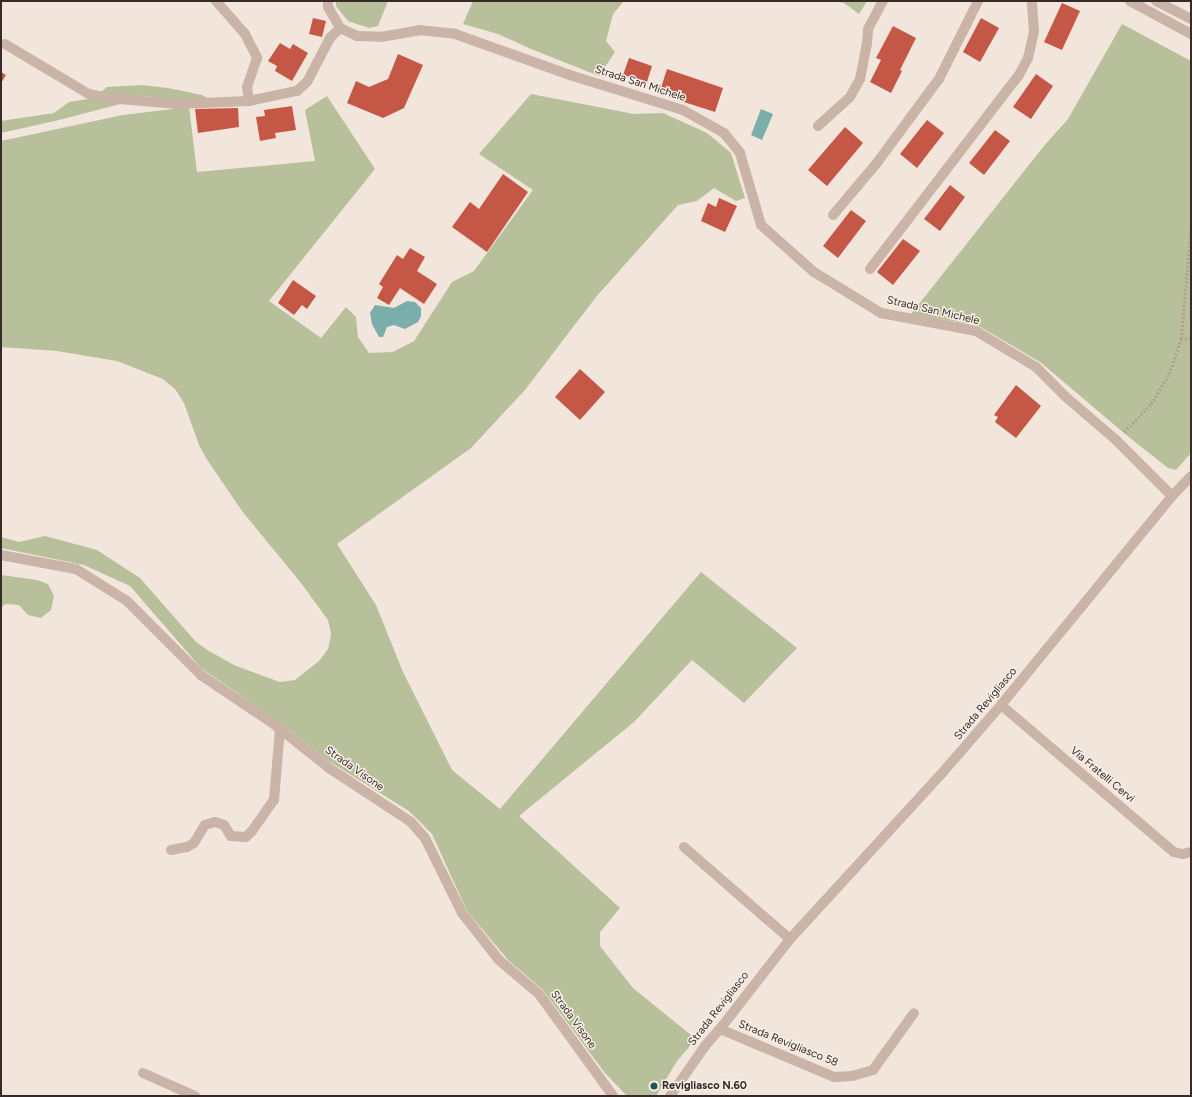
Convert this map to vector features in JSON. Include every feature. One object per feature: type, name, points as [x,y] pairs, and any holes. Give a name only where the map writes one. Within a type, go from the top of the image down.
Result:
[{"type":"street","points":[[216,1],[245,34],[257,58],[247,87],[249,102]]},
{"type":"street","points":[[5,44],[89,94],[108,98],[178,104],[249,102],[297,91],[307,82],[330,38],[340,28],[328,7],[328,1]]},
{"type":"street","points":[[818,126],[850,96],[860,79],[867,44],[868,29],[883,1]]},
{"type":"street","points":[[833,215],[876,164],[939,79],[978,1]]},
{"type":"street","points":[[870,269],[1019,74],[1028,58],[1034,32],[1032,1]]},
{"type":"street","points":[[1130,1],[1191,34]]},
{"type":"street","points":[[1156,1],[1191,19]]},
{"type":"street","name":"Strada San Michele","points":[[340,28],[357,36],[381,37],[419,30],[455,34],[573,76],[683,110],[724,133],[740,153],[761,225],[814,272],[881,313],[976,331],[1036,367],[1066,397],[1116,440],[1172,496]]},
{"type":"street","name":"Strada Revigliasco","points":[[670,1096],[705,1046],[790,939],[943,772],[1001,705],[1172,496],[1191,476]]},
{"type":"street","name":"Strada Visone","points":[[1,555],[76,569],[121,597],[127,601],[200,675],[280,729],[330,768],[411,822],[425,838],[462,912],[498,960],[539,994],[613,1096]]},
{"type":"street","name":"Via Fratelli Cervi","points":[[1001,705],[1174,852],[1183,854],[1191,852]]},
{"type":"street","points":[[171,850],[187,847],[194,843],[205,825],[215,822],[224,825],[231,836],[246,837],[252,831],[274,800],[280,729]]},
{"type":"street","points":[[684,847],[790,939]]},
{"type":"street","name":"Strada Revigliasco 58","points":[[720,1029],[834,1077],[852,1076],[873,1070],[914,1013]]},
{"type":"street","points":[[143,1073],[195,1096]]},
{"type":"path","points":[[1116,440],[1151,404],[1168,374],[1181,339],[1191,227]]},
{"type":"path","points":[[1181,339],[1191,338]]},
{"type":"green space","points":[[336,1],[388,1],[378,26],[369,28],[348,21],[336,6]]},
{"type":"green space","points":[[473,1],[624,1],[613,14],[606,41],[615,52],[599,76],[498,34],[463,24]]},
{"type":"green space","points":[[834,1],[867,1],[859,14],[844,3]]},
{"type":"green space","points":[[1122,24],[1191,61],[1191,453],[1176,470],[1168,468],[1130,438],[1040,362],[977,325],[911,314],[1044,146],[1068,119]]},
{"type":"green space","points":[[142,85],[168,88],[202,95],[209,99],[180,100],[100,93],[107,87]]},
{"type":"green space","points":[[531,94],[634,114],[663,113],[707,133],[731,153],[745,198],[736,201],[714,188],[697,201],[678,205],[596,297],[525,390],[471,448],[337,544],[376,605],[403,672],[452,770],[500,809],[701,572],[797,648],[744,703],[692,660],[634,722],[519,816],[620,908],[600,932],[600,946],[633,988],[696,1039],[677,1061],[656,1096],[627,1096],[605,1073],[543,990],[508,960],[467,911],[432,834],[409,811],[327,760],[282,724],[201,668],[130,586],[84,565],[1,548],[1,537],[19,542],[45,536],[97,550],[140,578],[196,642],[234,665],[280,682],[295,680],[319,661],[328,649],[331,634],[328,620],[301,583],[242,511],[206,458],[199,445],[184,403],[175,389],[163,379],[117,361],[57,351],[1,347],[1,141],[123,115],[189,107],[197,172],[315,161],[305,110],[327,96],[375,169],[269,301],[321,338],[346,307],[356,317],[358,337],[369,353],[393,352],[414,341],[452,282],[474,271],[533,190],[479,154]]},
{"type":"green space","points":[[88,99],[128,102],[1,133],[1,121],[54,113],[69,102]]},
{"type":"green space","points":[[1,575],[37,580],[48,584],[54,596],[51,610],[41,618],[28,615],[19,605],[6,604],[1,607]]},
{"type":"water","points":[[761,109],[773,114],[762,140],[751,135]]},
{"type":"water","points":[[407,301],[415,302],[421,308],[421,316],[418,322],[405,329],[394,325],[387,327],[383,337],[379,337],[372,324],[370,313],[375,305],[394,308]]},
{"type":"building","points":[[1062,3],[1080,11],[1062,50],[1044,42]]},
{"type":"building","points":[[313,18],[326,21],[322,37],[309,34]]},
{"type":"building","points":[[981,18],[999,28],[980,62],[963,52]]},
{"type":"building","points":[[893,26],[916,38],[900,70],[902,71],[891,93],[870,82],[881,60],[876,58]]},
{"type":"building","points":[[280,43],[290,49],[293,44],[308,53],[292,81],[275,71],[277,66],[268,61]]},
{"type":"building","points":[[398,54],[423,65],[404,108],[383,118],[347,103],[356,81],[369,87],[388,79]]},
{"type":"building","points":[[629,58],[652,66],[647,82],[623,75]]},
{"type":"building","points":[[667,69],[723,88],[715,112],[659,94]]},
{"type":"building","points":[[1,72],[6,75],[1,83]]},
{"type":"building","points":[[1036,74],[1053,86],[1031,119],[1013,107]]},
{"type":"building","points":[[292,106],[296,130],[275,133],[276,138],[260,141],[256,117],[265,116],[264,110]]},
{"type":"building","points":[[238,108],[239,127],[198,133],[195,109]]},
{"type":"building","points":[[927,120],[944,133],[917,168],[900,154]]},
{"type":"building","points":[[845,127],[863,143],[827,186],[808,170]]},
{"type":"building","points":[[995,130],[1010,141],[984,175],[969,163]]},
{"type":"building","points":[[503,174],[528,192],[487,252],[452,227],[470,202],[479,209]]},
{"type":"building","points":[[950,185],[965,197],[940,231],[924,219]]},
{"type":"building","points":[[719,198],[737,206],[725,232],[701,221],[708,203],[716,207]]},
{"type":"building","points":[[851,210],[866,221],[838,258],[823,246]]},
{"type":"building","points":[[903,239],[920,251],[893,285],[877,272]]},
{"type":"building","points":[[410,248],[425,257],[417,271],[437,284],[424,304],[400,288],[389,305],[377,298],[383,287],[379,284],[397,255],[403,259]]},
{"type":"building","points":[[293,280],[316,296],[307,309],[302,305],[294,315],[278,303]]},
{"type":"building","points":[[580,369],[605,392],[580,420],[555,397]]},
{"type":"building","points":[[1016,385],[1041,406],[1016,438],[995,422],[998,417],[994,415]]},
{"type":"place","name":"Revigliasco N.60","points":[[654,1086]]}]
